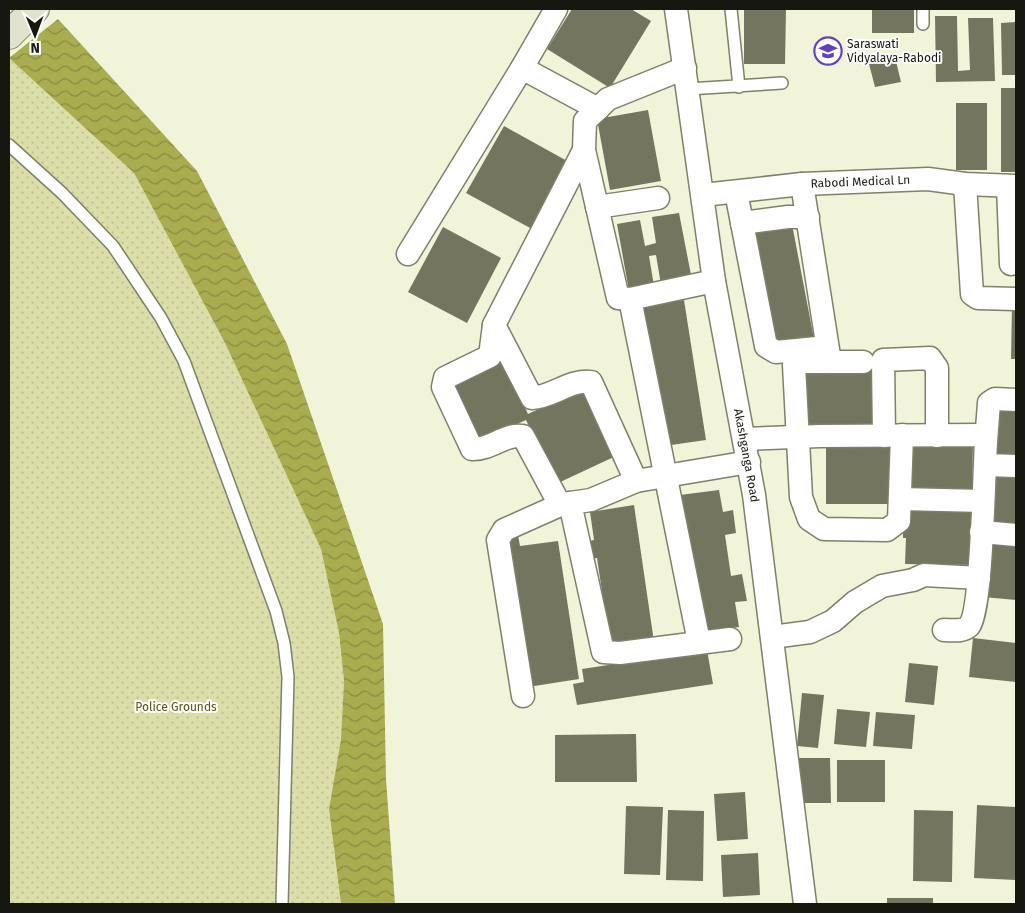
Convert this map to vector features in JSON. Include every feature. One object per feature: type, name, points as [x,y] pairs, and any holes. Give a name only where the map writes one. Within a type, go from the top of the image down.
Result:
[{"type":"main road","points":[[9,35],[35,9]]},
{"type":"street","points":[[408,254],[556,9]]},
{"type":"street","name":"Akashganga Road","points":[[676,9],[714,281],[749,462],[805,904]]},
{"type":"street","points":[[522,68],[598,109]]},
{"type":"street","points":[[686,79],[608,99],[585,120],[584,150],[618,298],[630,299],[714,281]]},
{"type":"street","points":[[584,150],[494,325],[490,356],[446,378],[443,387],[472,449],[482,449],[515,434],[523,436],[565,504],[603,652],[620,653],[730,639]]},
{"type":"street","name":"Rabodi Medical Ln","points":[[703,195],[802,184],[928,179],[965,184],[1012,186]]},
{"type":"street","points":[[802,184],[829,355]]},
{"type":"street","points":[[965,184],[972,294],[978,298],[1016,299]]},
{"type":"street","points":[[1011,264],[1012,186]]},
{"type":"street","points":[[736,192],[766,346],[776,352],[829,355],[863,362]]},
{"type":"street","points":[[597,207],[658,198]]},
{"type":"street","points":[[742,223],[788,217],[808,217]]},
{"type":"street","points":[[630,299],[699,642]]},
{"type":"street","points":[[494,325],[532,398],[542,397],[582,381],[591,382],[636,481]]},
{"type":"street","points":[[829,355],[799,362],[794,366],[801,497],[809,519],[824,529],[888,530],[899,521],[900,499],[883,360],[930,358],[937,368],[938,436]]},
{"type":"street","points":[[944,630],[964,630],[970,625],[973,617],[979,578],[988,403],[995,399],[1016,400]]},
{"type":"street","points":[[744,439],[893,435],[981,436],[985,454]]},
{"type":"street","points":[[985,454],[1016,466]]},
{"type":"street","points":[[523,696],[498,540],[504,530],[565,504],[591,500],[636,481],[749,462]]},
{"type":"street","points":[[900,499],[983,501]]},
{"type":"street","points":[[982,532],[1016,535]]},
{"type":"street","points":[[772,637],[810,632],[833,621],[855,602],[882,586],[913,580],[924,575],[979,578]]},
{"type":"lane","points":[[731,9],[739,87]]},
{"type":"lane","points":[[923,9],[923,24]]},
{"type":"lane","points":[[686,79],[739,87],[782,83]]},
{"type":"lane","points":[[9,145],[62,193],[113,246],[161,318],[184,361],[276,611],[284,643],[288,677],[282,904]]},
{"type":"green space","name":"Police Grounds","points":[[9,58],[134,173],[225,343],[321,549],[339,633],[344,681],[341,739],[329,809],[341,904],[9,904]]},
{"type":"water","points":[[58,19],[197,171],[287,344],[383,624],[386,779],[395,904],[341,904],[329,809],[341,739],[344,681],[339,633],[321,549],[225,343],[134,173],[9,58]]},
{"type":"building","points":[[572,9],[631,9],[651,21],[610,88],[547,49]]},
{"type":"building","points":[[744,9],[786,9],[785,64],[744,64]]},
{"type":"building","name":"Saraswati Vidyalaya-Rabodi","points":[[872,9],[914,9],[914,33],[872,33]]},
{"type":"building","points":[[935,16],[957,16],[958,71],[970,70],[968,18],[993,18],[995,81],[936,82]]},
{"type":"building","points":[[1016,22],[1016,75],[1002,75],[1001,23]]},
{"type":"building","points":[[895,57],[901,82],[875,87],[869,64]]},
{"type":"building","points":[[1001,88],[1016,88],[1016,172],[1001,172]]},
{"type":"building","points":[[956,103],[987,103],[987,170],[956,170]]},
{"type":"building","points":[[648,110],[661,181],[610,190],[597,119]]},
{"type":"building","points":[[504,126],[569,162],[532,229],[466,193]]},
{"type":"building","points":[[679,213],[692,280],[661,285],[656,255],[649,256],[654,286],[629,291],[617,224],[640,220],[645,246],[656,243],[652,217]]},
{"type":"building","points":[[791,219],[814,339],[772,346],[754,223]]},
{"type":"building","points":[[443,227],[501,258],[467,323],[408,292]]},
{"type":"building","points":[[684,300],[706,440],[664,446],[643,306]]},
{"type":"building","points":[[1012,303],[1016,303],[1016,359],[1011,359]]},
{"type":"building","points":[[503,360],[528,414],[586,387],[618,455],[556,484],[526,420],[475,443],[448,385]]},
{"type":"building","points":[[800,368],[879,369],[878,431],[799,430]]},
{"type":"building","points":[[993,403],[1016,404],[1016,461],[991,460]]},
{"type":"building","points":[[905,439],[973,440],[972,497],[904,496]]},
{"type":"building","points":[[826,441],[895,441],[895,504],[826,504]]},
{"type":"building","points":[[992,471],[1016,473],[1016,530],[994,529]]},
{"type":"building","points":[[719,490],[723,512],[733,510],[736,533],[725,535],[731,576],[742,574],[747,601],[735,602],[739,627],[701,633],[680,495]]},
{"type":"building","points":[[908,502],[977,503],[976,565],[905,564],[906,538],[903,538],[903,520]]},
{"type":"building","points":[[634,505],[654,642],[610,648],[594,599],[603,598],[597,558],[590,559],[588,541],[594,540],[590,512]]},
{"type":"building","points":[[518,535],[520,546],[558,541],[579,679],[528,687],[505,537]]},
{"type":"building","points":[[989,537],[1016,539],[1016,600],[983,597]]},
{"type":"building","points":[[973,638],[1016,643],[1016,682],[969,677]]},
{"type":"building","points":[[707,650],[713,684],[577,705],[573,684],[584,682],[582,669]]},
{"type":"building","points":[[909,663],[938,666],[934,705],[905,702]]},
{"type":"building","points":[[802,693],[824,695],[818,748],[797,746]]},
{"type":"building","points":[[837,709],[870,712],[866,747],[834,744]]},
{"type":"building","points":[[876,712],[915,715],[912,749],[873,746]]},
{"type":"building","points":[[636,734],[637,782],[555,782],[555,735]]},
{"type":"building","points":[[799,758],[830,758],[831,803],[799,803]]},
{"type":"building","points":[[837,760],[885,760],[885,802],[837,802]]},
{"type":"building","points":[[745,792],[748,839],[717,841],[714,794]]},
{"type":"building","points":[[977,805],[1016,807],[1016,880],[974,878]]},
{"type":"building","points":[[626,806],[663,807],[660,875],[624,874]]},
{"type":"building","points":[[668,810],[704,811],[703,881],[666,880]]},
{"type":"building","points":[[914,810],[953,811],[952,882],[913,881]]},
{"type":"building","points":[[758,853],[760,895],[723,897],[721,855]]},
{"type":"building","points":[[887,898],[933,898],[933,904],[887,904]]},
{"type":"place","name":"Saraswati Vidyalaya-Rabodi","points":[[828,51]]}]
